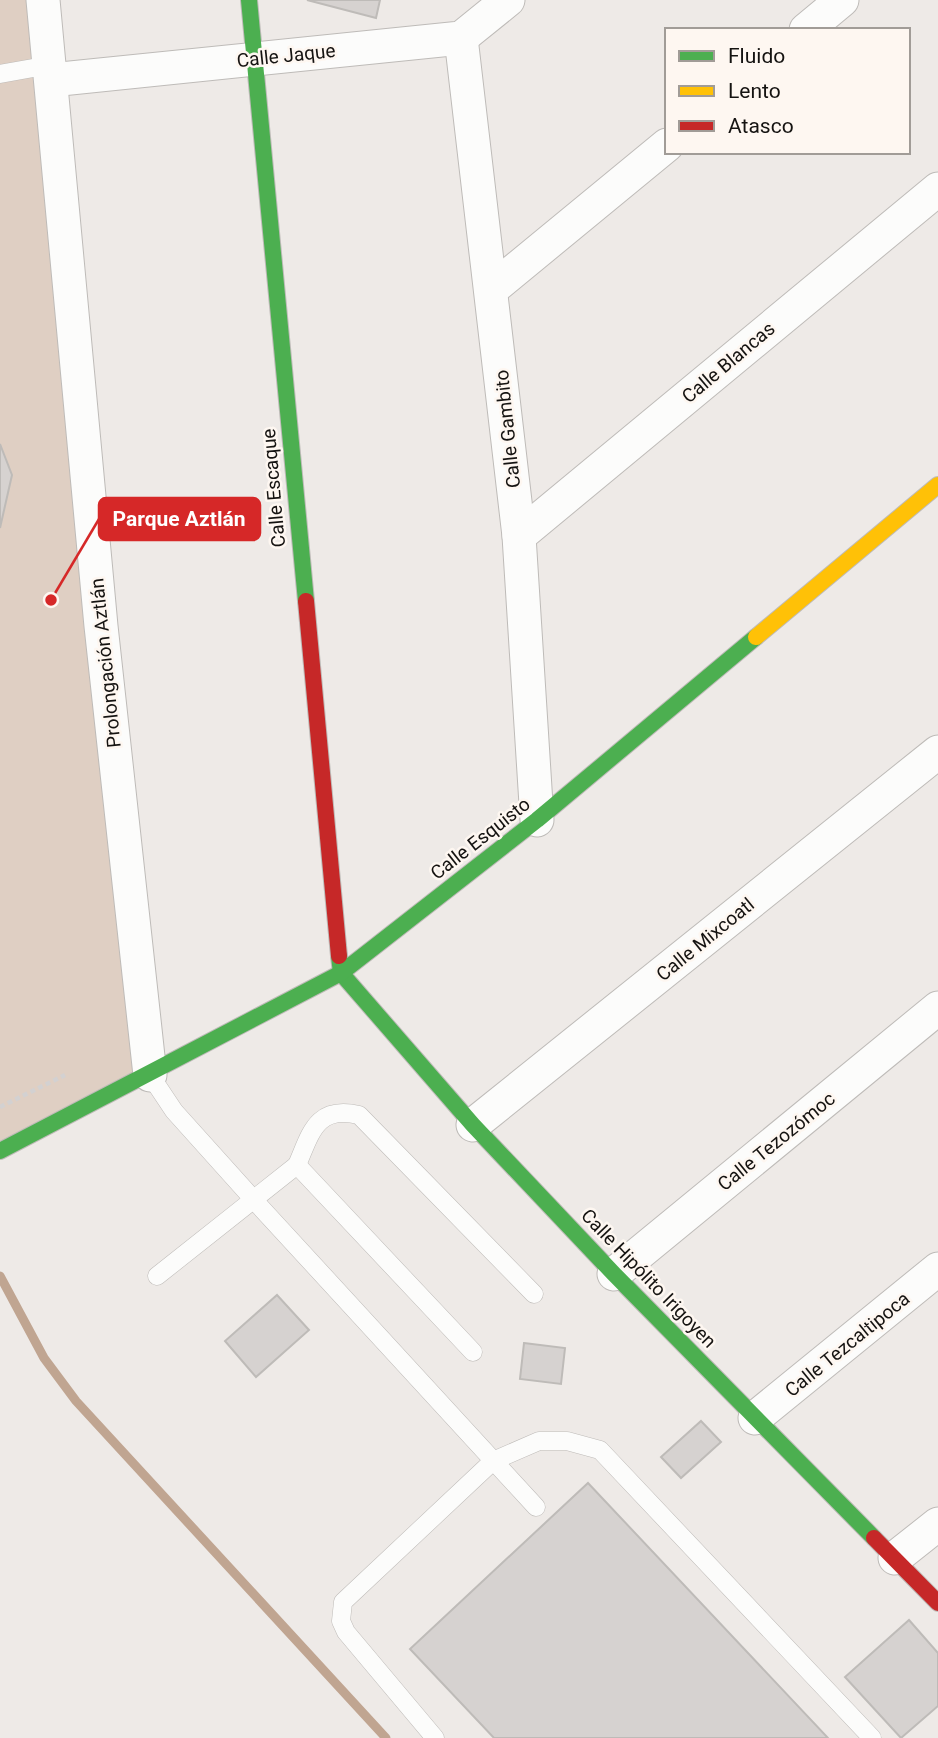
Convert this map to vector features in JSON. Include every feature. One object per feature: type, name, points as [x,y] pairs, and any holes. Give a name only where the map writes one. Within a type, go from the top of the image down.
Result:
[{"type":"street","name":"Prolongación Aztlán","points":[[43,0],[101,626],[149,1075]]},
{"type":"street","name":"Calle Escaque","points":[[249,0],[341,973]]},
{"type":"street","points":[[461,38],[508,0]]},
{"type":"street","points":[[808,28],[842,0]]},
{"type":"street","name":"Calle Jaque","points":[[50,72],[253,58],[461,38]]},
{"type":"street","name":"Calle Gambito","points":[[461,38],[519,536],[537,820]]},
{"type":"street","points":[[492,289],[665,147]]},
{"type":"street","name":"Calle Blancas","points":[[519,536],[938,189]]},
{"type":"street","name":"Calle Esquisto","points":[[0,1151],[341,973],[537,820],[938,485]]},
{"type":"street","name":"Calle Mixcoatl","points":[[473,1125],[938,752]]},
{"type":"street","name":"Calle Hipólito Irigoyen","points":[[341,973],[473,1125],[614,1274],[938,1603]]},
{"type":"street","name":"Calle Tezozómoc","points":[[614,1274],[938,1008]]},
{"type":"street","name":"Calle Tezcaltipoca","points":[[755,1418],[938,1269]]},
{"type":"street","points":[[895,1558],[938,1524]]},
{"type":"lane","points":[[0,74],[50,72]]},
{"type":"lane","points":[[149,1075],[174,1111],[536,1507]]},
{"type":"lane","points":[[157,1276],[297,1166],[312,1129],[326,1115],[342,1111],[359,1115],[534,1294]]},
{"type":"lane","points":[[297,1166],[473,1352]]},
{"type":"lane","points":[[435,1738],[345,1632],[341,1612],[348,1595],[493,1461],[539,1441],[568,1441],[600,1450],[872,1738]]},
{"type":"shaded area","points":[[0,0],[42,0],[150,1075],[0,1149]]},
{"type":"building","points":[[307,0],[380,0],[376,18]]},
{"type":"building","points":[[0,444],[12,475],[0,528]]},
{"type":"building","points":[[277,1295],[309,1330],[256,1377],[225,1341]]},
{"type":"building","points":[[524,1343],[565,1348],[561,1384],[520,1379]]},
{"type":"building","points":[[701,1421],[721,1442],[681,1478],[661,1457]]},
{"type":"building","points":[[588,1483],[828,1738],[494,1738],[410,1649]]},
{"type":"building","points":[[909,1620],[938,1653],[938,1706],[901,1738],[845,1677]]},
{"type":"waterway","points":[[0,1276],[44,1358],[76,1401],[386,1738]]},
{"type":"traffic: fast","points":[[249,0],[306,601]]},
{"type":"traffic: fast","points":[[0,1151],[341,973],[537,820],[756,637]]},
{"type":"traffic: fast","points":[[339,956],[341,973],[473,1125],[614,1274],[874,1538]]},
{"type":"traffic: slow","points":[[756,637],[938,485]]},
{"type":"traffic: jam","points":[[306,601],[339,956]]},
{"type":"traffic: jam","points":[[874,1538],[938,1603]]},
{"type":"place","name":"Parque Aztlán","points":[[51,600]]}]
